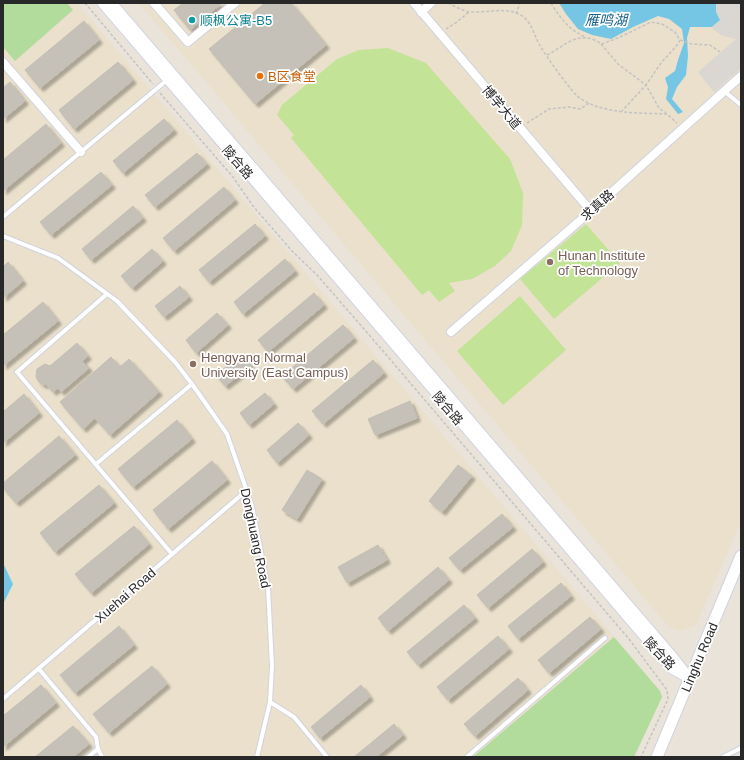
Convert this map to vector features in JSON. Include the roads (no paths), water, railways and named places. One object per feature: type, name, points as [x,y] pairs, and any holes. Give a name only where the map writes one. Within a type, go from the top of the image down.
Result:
[{"type":"main road","name":"Linghu Road","points":[[657,757],[741,556]]},
{"type":"street","name":"陵合路","points":[[102,3],[170,77]]},
{"type":"street","name":"陵合路","points":[[112,3],[170,77],[672,669],[690,679]]},
{"type":"street","points":[[159,5],[188,42],[235,3]]},
{"type":"street","name":"博学大道","points":[[414,3],[591,211]]},
{"type":"street","points":[[421,12],[431,3]]},
{"type":"street","points":[[3,62],[80,152]]},
{"type":"street","name":"求真路","points":[[451,332],[591,211],[741,76]]},
{"type":"lane","points":[[3,217],[170,77]]},
{"type":"lane","points":[[724,91],[741,105]]},
{"type":"lane","name":"Donghuang Road","points":[[3,236],[58,258],[117,301],[175,362],[227,434],[252,506],[268,588],[272,666],[270,702],[257,757]]},
{"type":"lane","points":[[107,294],[17,372],[172,554]]},
{"type":"lane","points":[[96,464],[192,384]]},
{"type":"lane","name":"Xuehai Road","points":[[3,699],[247,490]]},
{"type":"lane","points":[[467,757],[606,638]]},
{"type":"lane","points":[[39,669],[96,737],[98,748],[102,757]]},
{"type":"lane","points":[[270,702],[294,717],[327,757]]},
{"type":"lane","points":[[88,757],[98,748]]},
{"type":"lane","points":[[722,757],[741,748]]},
{"type":"water","name":"雁鸣湖","points":[[559,3],[716,3],[716,12],[720,20],[712,27],[690,27],[687,38],[688,56],[686,75],[677,87],[672,99],[683,112],[678,114],[666,99],[668,87],[665,78],[675,71],[684,43],[682,29],[669,19],[658,16],[611,39],[592,35],[578,29]]},
{"type":"water","points":[[3,563],[13,584],[3,604]]},
{"type":"place","name":"顺枫公寓-B5","points":[[192,20]]},
{"type":"place","name":"B区食堂","points":[[260,76]]},
{"type":"place","name":"Hunan Institute of Technology","points":[[550,262]]},
{"type":"place","name":"Hengyang Normal University (East Campus)","points":[[193,364]]}]
